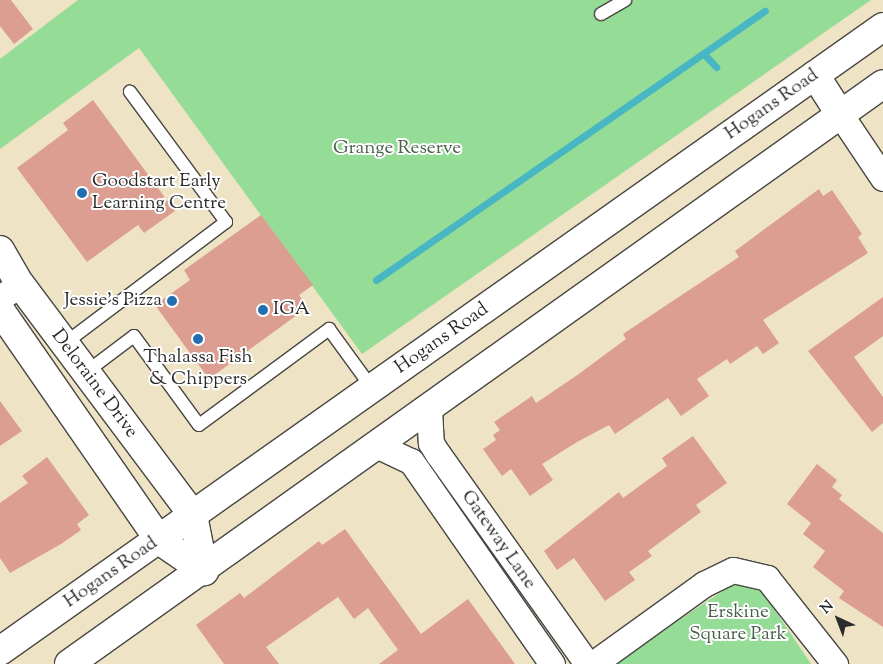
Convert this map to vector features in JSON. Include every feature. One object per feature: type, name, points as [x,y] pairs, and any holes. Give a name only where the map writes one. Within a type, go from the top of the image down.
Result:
[{"type":"street","name":"Hogans Road","points":[[0,650],[159,540],[883,27]]},
{"type":"street","points":[[815,75],[883,178]]},
{"type":"street","points":[[69,664],[204,571],[376,445],[883,84]]},
{"type":"street","name":"Deloraine Drive","points":[[0,250],[10,291],[64,344],[193,515]]},
{"type":"street","name":"Deloraine Drive","points":[[0,310],[56,394],[159,540]]},
{"type":"street","points":[[56,394],[84,373]]},
{"type":"street","name":"Gateway Lane","points":[[429,408],[431,443],[587,664]]},
{"type":"street","name":"Gateway Lane","points":[[376,445],[411,461],[552,664]]},
{"type":"street","points":[[193,515],[204,571]]},
{"type":"street","points":[[159,540],[204,571]]},
{"type":"street","points":[[593,664],[704,584],[733,570],[767,578],[835,664]]},
{"type":"lane","points":[[601,14],[625,0]]},
{"type":"lane","points":[[64,344],[226,222],[130,92]]},
{"type":"lane","points":[[84,373],[134,336],[198,425],[328,329],[372,388]]},
{"type":"green space","name":"Grange Reserve","points":[[78,0],[871,0],[362,354],[139,48],[0,149],[0,59]]},
{"type":"green space","name":"Erskine Square Park","points":[[736,582],[762,591],[811,664],[613,664]]},
{"type":"building","points":[[0,0],[11,0],[33,29],[14,44],[0,26]]},
{"type":"building","points":[[93,100],[175,211],[144,233],[138,225],[87,262],[17,168],[68,130],[63,123]]},
{"type":"building","points":[[819,189],[823,196],[832,190],[862,234],[858,237],[868,253],[763,320],[779,343],[763,354],[757,346],[730,364],[727,359],[697,379],[709,396],[681,416],[668,398],[615,434],[609,425],[577,442],[542,464],[553,480],[530,496],[511,469],[502,476],[483,449],[496,440],[493,435],[500,430],[494,422],[532,396],[536,403],[576,376],[626,339],[623,334],[739,257],[735,251]]},
{"type":"building","points":[[261,215],[313,285],[299,295],[308,307],[209,379],[155,305],[190,280],[184,270]]},
{"type":"building","points":[[883,297],[883,336],[854,357],[883,397],[883,423],[872,432],[808,351]]},
{"type":"building","points":[[0,401],[22,431],[0,446]]},
{"type":"building","points":[[693,436],[727,483],[696,505],[701,512],[648,551],[652,556],[629,572],[635,580],[605,601],[574,558],[557,570],[544,551],[619,492],[623,498],[667,466],[662,458]]},
{"type":"building","points":[[47,457],[89,515],[77,524],[81,530],[61,544],[10,573],[0,558],[0,503],[28,483],[22,476]]},
{"type":"building","points":[[817,464],[837,480],[832,487],[842,495],[839,499],[883,533],[883,627],[839,598],[844,591],[813,567],[825,551],[803,534],[811,523],[787,504]]},
{"type":"building","points":[[345,529],[421,634],[468,599],[515,664],[379,664],[398,650],[368,608],[354,619],[338,597],[266,647],[279,664],[224,664],[196,625],[240,593],[244,598],[319,541],[322,545]]},
{"type":"waterway","points":[[376,280],[765,11]]},
{"type":"waterway","points":[[704,54],[716,67]]},
{"type":"place","name":"Goodstart Early Learning Centre","points":[[82,193]]},
{"type":"place","name":"Jessie's Pizza","points":[[172,301]]},
{"type":"place","name":"IGA","points":[[263,310]]},
{"type":"place","name":"Thalassa Fish & Chippers","points":[[198,339]]}]
